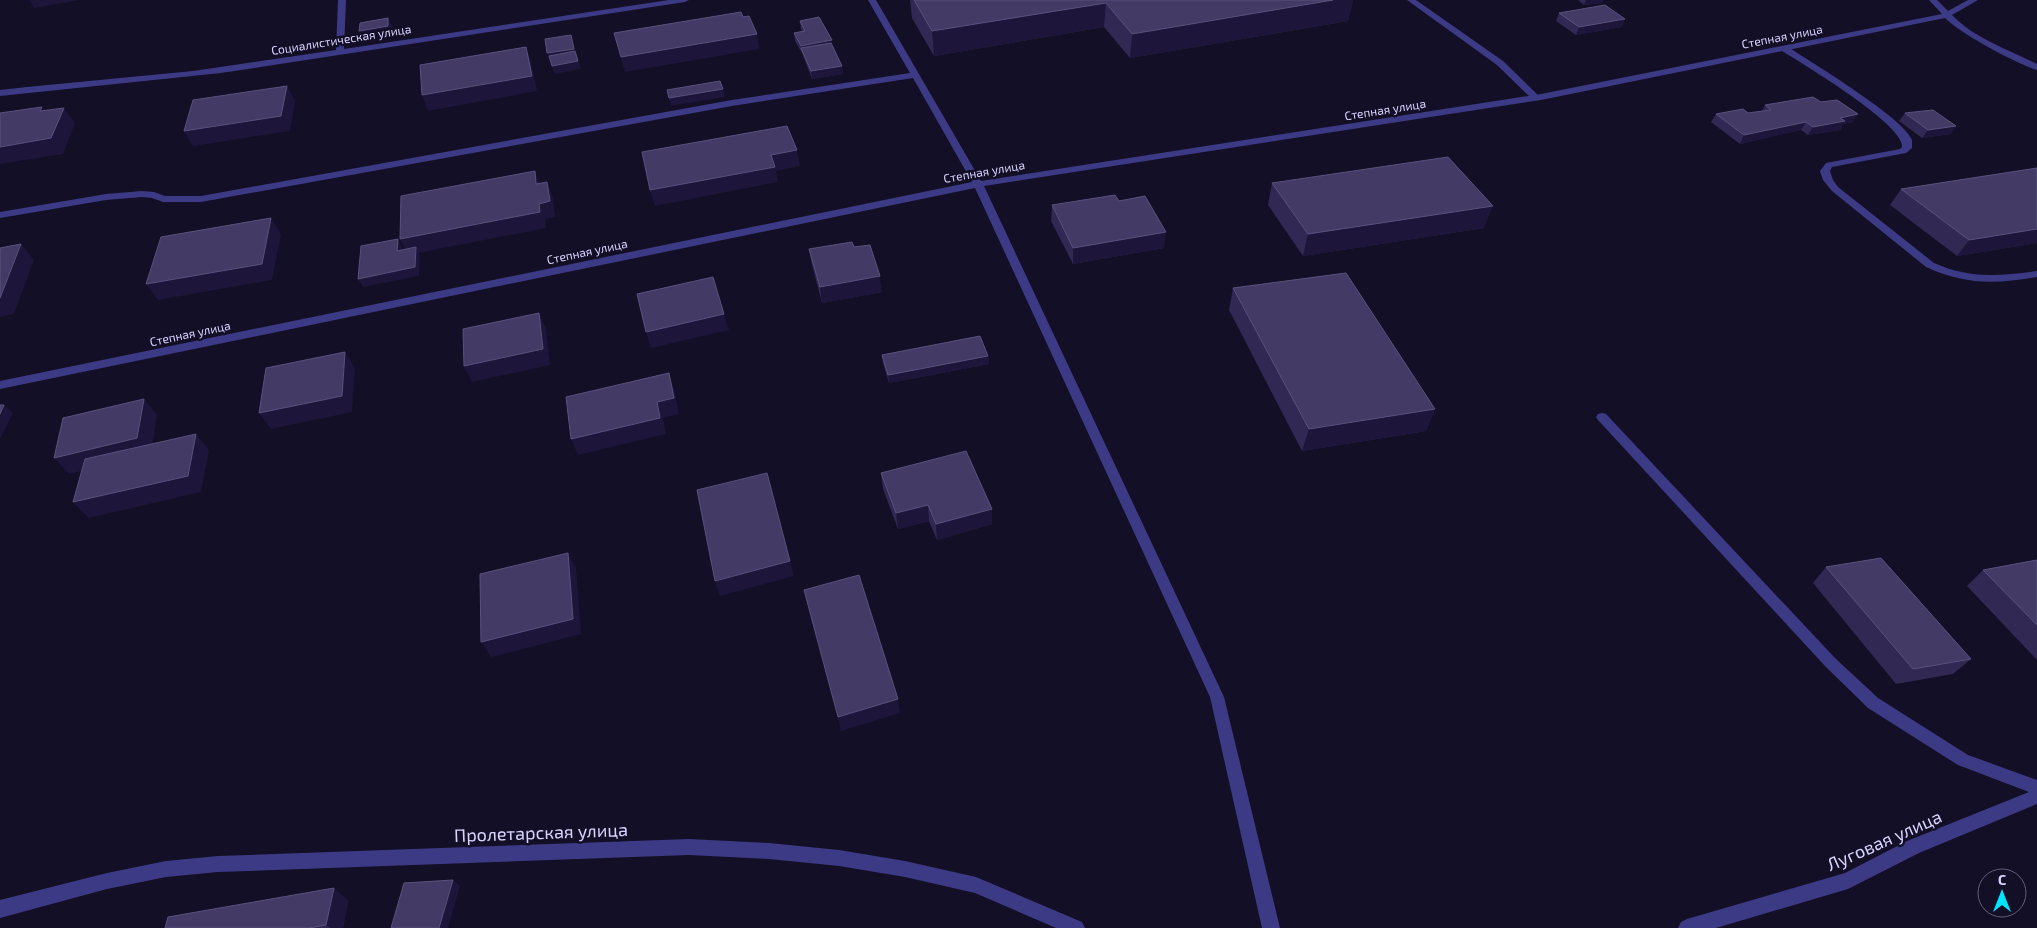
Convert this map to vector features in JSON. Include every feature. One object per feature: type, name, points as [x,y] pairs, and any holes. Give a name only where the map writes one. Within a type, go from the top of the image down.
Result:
[{"type":"street","points":[[340,52],[342,0]]},
{"type":"street","name":"Социалистическая улица","points":[[0,93],[83,82],[182,75],[685,0]]},
{"type":"street","points":[[872,0],[978,184],[1217,697],[1271,928]]},
{"type":"street","points":[[1411,0],[1500,63],[1536,98]]},
{"type":"street","points":[[1933,0],[1946,15],[1988,43],[2037,67]]},
{"type":"street","name":"Степная улица","points":[[0,385],[978,184],[1536,98],[1946,15],[1974,0]]},
{"type":"street","points":[[1785,49],[1885,118],[1901,132],[1908,142],[1908,148],[1903,151],[1829,165],[1825,171],[1835,190],[1930,265],[1945,273],[1980,280],[2037,274]]},
{"type":"street","points":[[0,214],[106,197],[154,195],[163,199],[201,199],[732,103],[916,75]]},
{"type":"street","points":[[1602,418],[1830,662],[1873,702],[1963,760],[2037,787]]},
{"type":"street","name":"Луговая улица","points":[[1687,928],[1848,881],[1913,847],[2037,796]]},
{"type":"street","name":"Пролетарская улица","points":[[0,909],[106,881],[166,869],[218,864],[689,847],[770,851],[839,858],[905,869],[976,885],[1076,928]]},
{"type":"building","points":[[914,0],[1333,0],[1132,34],[1106,3],[932,31]]},
{"type":"building","points":[[1605,5],[1625,19],[1579,27],[1559,13]]},
{"type":"building","points":[[741,12],[743,17],[749,16],[757,34],[621,57],[614,33]]},
{"type":"building","points":[[819,17],[832,40],[801,46],[794,33],[805,31],[800,21]]},
{"type":"building","points":[[388,18],[388,26],[359,31],[360,23]]},
{"type":"building","points":[[571,35],[574,49],[547,53],[545,39]]},
{"type":"building","points":[[831,43],[842,66],[811,71],[801,48]]},
{"type":"building","points":[[526,47],[532,76],[422,95],[420,65]]},
{"type":"building","points":[[575,51],[578,61],[552,66],[549,56]]},
{"type":"building","points":[[720,81],[723,89],[669,98],[667,90]]},
{"type":"building","points":[[287,86],[281,116],[184,131],[193,100]]},
{"type":"building","points":[[1813,97],[1821,102],[1837,100],[1858,114],[1840,118],[1845,121],[1813,127],[1806,122],[1744,135],[1716,114],[1743,109],[1748,113],[1771,110],[1765,105]]},
{"type":"building","points":[[42,107],[40,111],[64,108],[51,138],[0,147],[0,113]]},
{"type":"building","points":[[1933,110],[1956,126],[1928,130],[1905,113]]},
{"type":"building","points":[[787,126],[797,150],[771,155],[775,167],[650,190],[642,152]]},
{"type":"building","points":[[1448,157],[1493,206],[1308,234],[1272,183]]},
{"type":"building","points":[[2037,168],[2037,229],[1969,240],[1901,189]]},
{"type":"building","points":[[535,171],[536,184],[547,182],[550,201],[539,204],[540,212],[400,239],[401,196]]},
{"type":"building","points":[[1115,195],[1119,201],[1145,196],[1166,232],[1073,248],[1052,205]]},
{"type":"building","points":[[271,218],[262,264],[146,284],[161,237]]},
{"type":"building","points":[[398,239],[397,251],[416,247],[415,267],[358,279],[361,246]]},
{"type":"building","points":[[852,242],[854,247],[870,245],[880,276],[820,287],[809,249]]},
{"type":"building","points":[[21,244],[0,298],[0,248]]},
{"type":"building","points":[[1346,273],[1435,409],[1309,429],[1233,288]]},
{"type":"building","points":[[713,277],[724,314],[646,332],[637,294]]},
{"type":"building","points":[[539,313],[543,349],[464,366],[463,329]]},
{"type":"building","points":[[980,336],[988,356],[888,375],[882,355]]},
{"type":"building","points":[[345,352],[342,396],[259,413],[266,368]]},
{"type":"building","points":[[669,373],[674,398],[657,402],[660,418],[571,439],[566,397]]},
{"type":"building","points":[[144,399],[137,438],[54,458],[63,418]]},
{"type":"building","points":[[0,405],[4,405],[0,414]]},
{"type":"building","points":[[196,434],[188,476],[73,502],[85,459]]},
{"type":"building","points":[[966,451],[992,509],[936,524],[928,505],[896,513],[881,473]]},
{"type":"building","points":[[767,473],[790,561],[715,581],[697,490]]},
{"type":"building","points":[[568,553],[573,619],[481,642],[480,574]]},
{"type":"building","points":[[1881,558],[1971,659],[1913,669],[1826,567]]},
{"type":"building","points":[[2037,560],[2037,625],[1983,570]]},
{"type":"building","points":[[859,575],[898,699],[838,717],[804,590]]},
{"type":"building","points":[[453,880],[439,928],[391,928],[404,883]]},
{"type":"building","points":[[334,888],[326,925],[309,928],[165,928],[168,917]]}]
